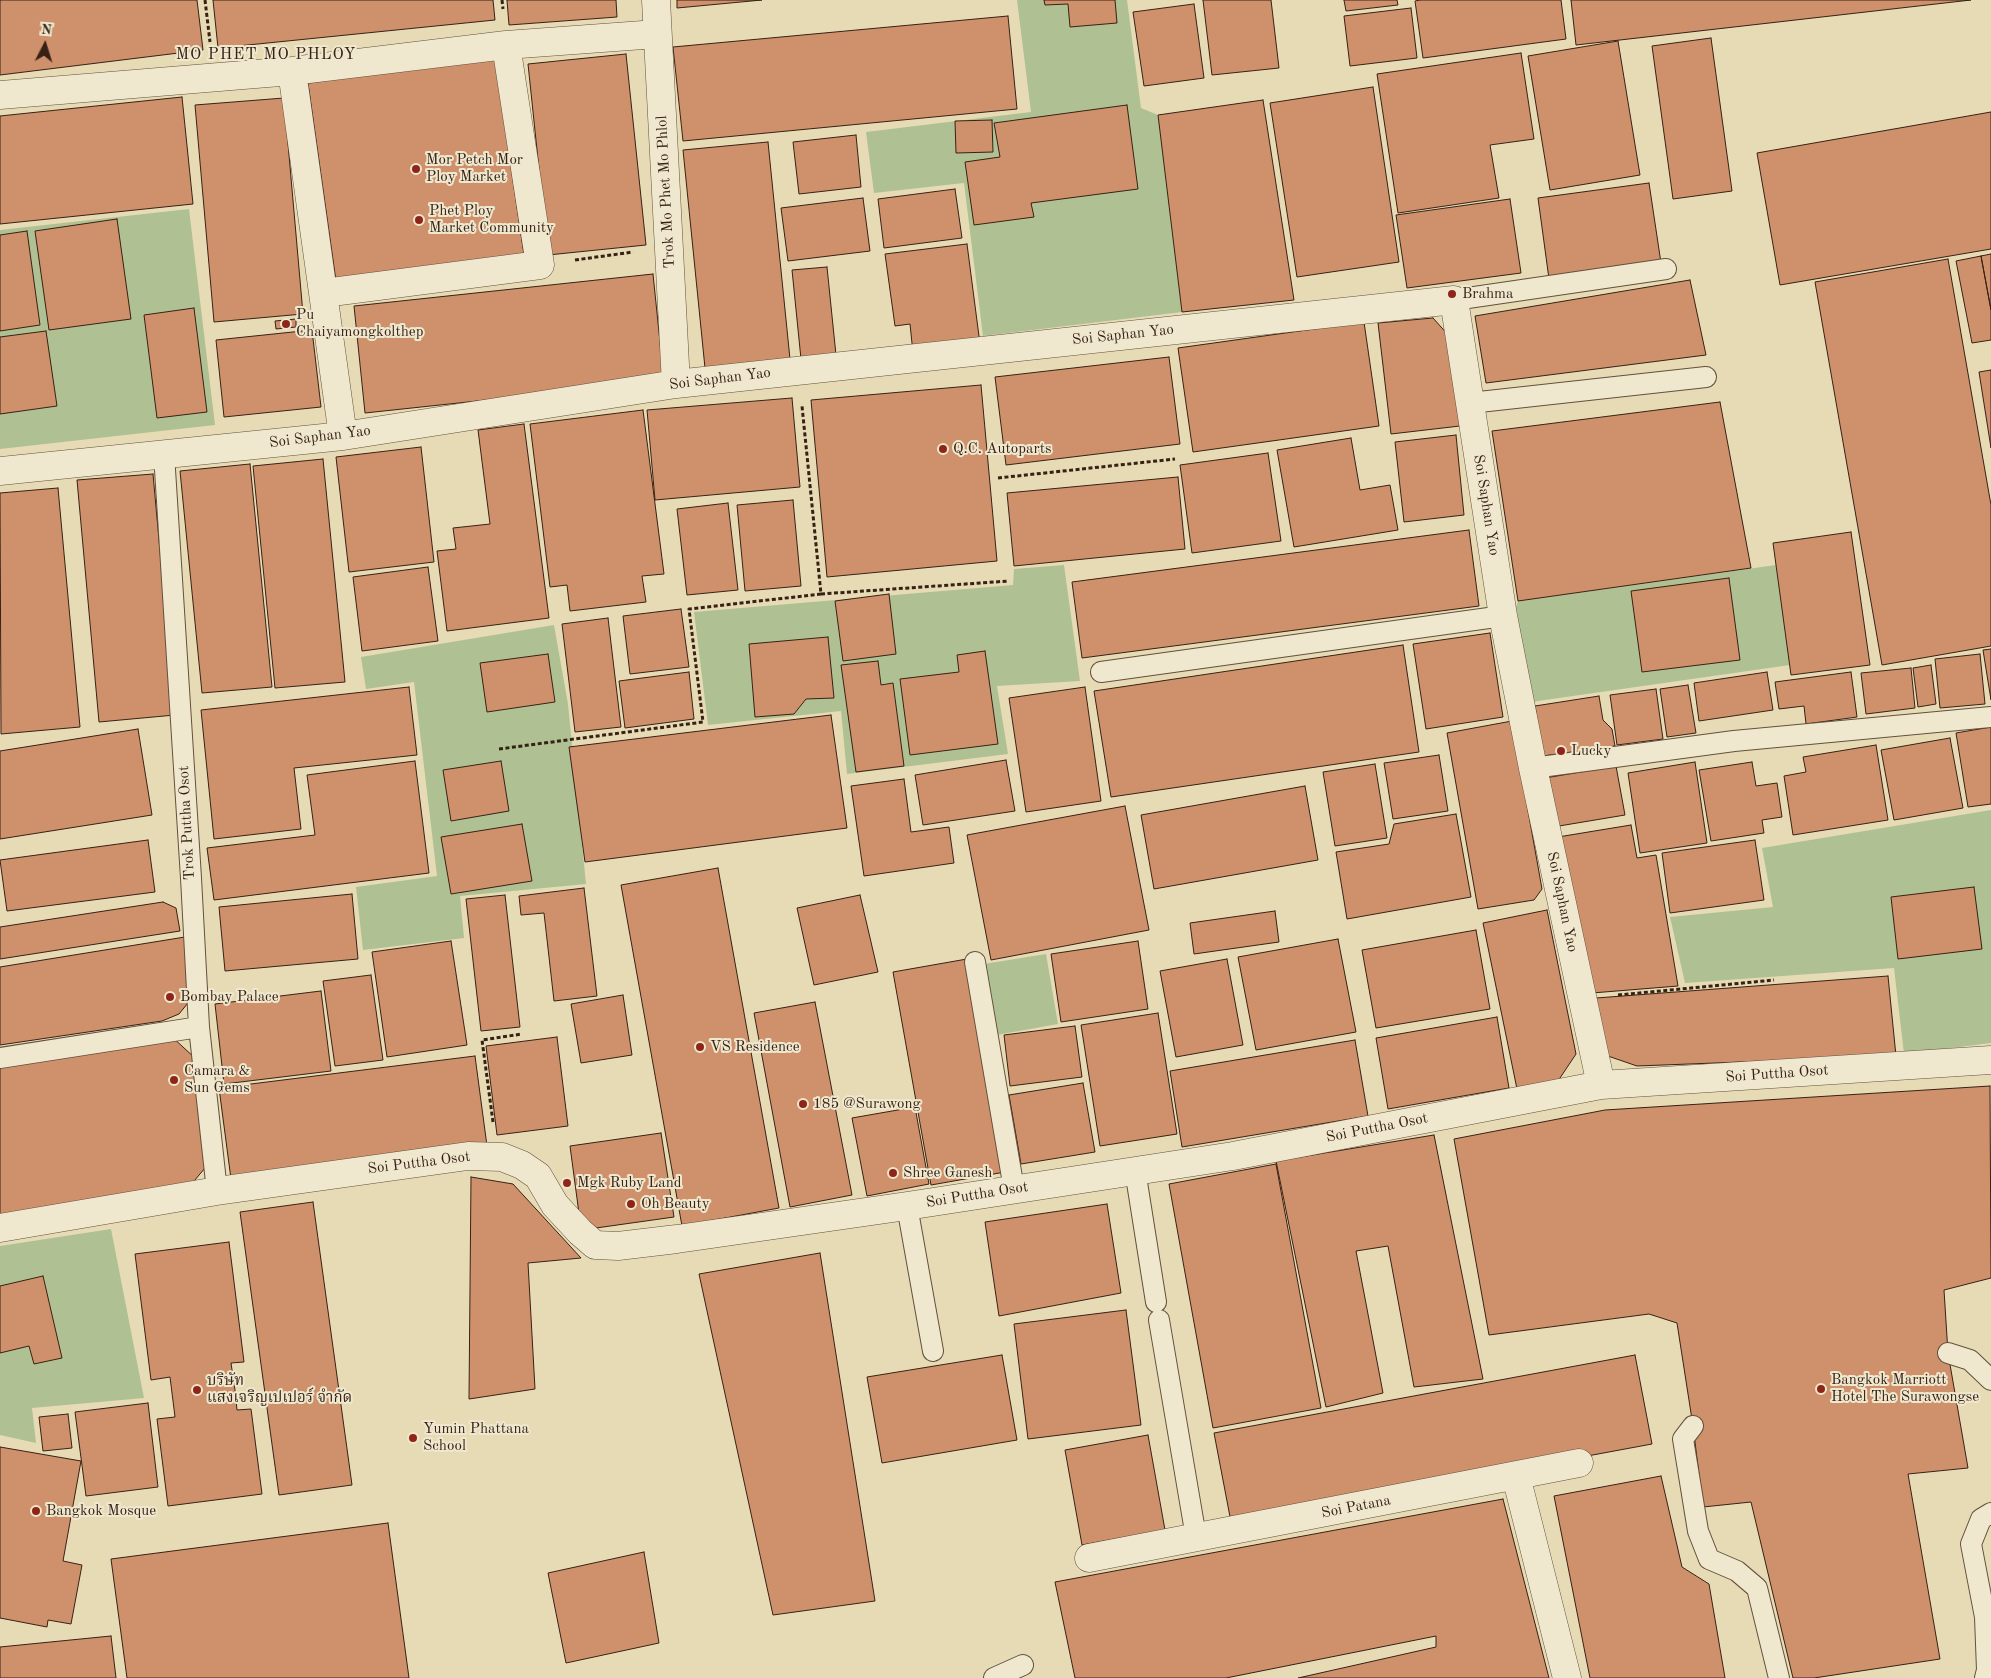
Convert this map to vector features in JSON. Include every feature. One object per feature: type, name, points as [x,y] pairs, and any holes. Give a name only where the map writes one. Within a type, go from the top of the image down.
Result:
[{"type":"street","name":"Trok Mo Phet Mo Phlol","points":[[656,0],[676,384]]},
{"type":"street","points":[[0,95],[292,71],[506,44],[657,34]]},
{"type":"street","points":[[324,293],[540,265],[506,44]]},
{"type":"street","points":[[292,71],[343,436]]},
{"type":"street","name":"Soi Saphan Yao","points":[[0,471],[343,436],[676,384],[1454,300],[1503,616],[1600,1085]]},
{"type":"street","name":"Soi Puttha Osot","points":[[0,1228],[217,1191],[468,1156],[502,1157],[522,1165],[538,1176],[555,1205],[595,1245],[618,1246],[907,1206],[1232,1156],[1600,1085],[1991,1060]]},
{"type":"street","name":"Soi Patana","points":[[1089,1558],[1579,1463]]},
{"type":"street","points":[[1516,1476],[1566,1678]]},
{"type":"lane","points":[[1454,300],[1666,269]]},
{"type":"lane","points":[[1470,403],[1706,377]]},
{"type":"lane","name":"Trok Puttha Osot","points":[[164,454],[199,1027],[217,1191]]},
{"type":"lane","points":[[1101,672],[1503,616]]},
{"type":"lane","points":[[1533,768],[1734,741],[1991,717]]},
{"type":"lane","points":[[975,962],[1014,1189]]},
{"type":"lane","points":[[0,1058],[199,1027]]},
{"type":"lane","points":[[1135,1170],[1196,1537]]},
{"type":"lane","points":[[907,1206],[933,1351]]},
{"type":"lane","points":[[1948,1353],[1970,1360],[1991,1380]]},
{"type":"lane","points":[[1693,1426],[1683,1438],[1698,1530],[1710,1559],[1737,1571],[1757,1588],[1779,1678]]},
{"type":"lane","points":[[1985,1678],[1987,1670],[1986,1617],[1971,1544],[1981,1519],[1991,1513]]},
{"type":"lane","points":[[994,1678],[1023,1665]]},
{"type":"path","points":[[205,0],[214,76]]},
{"type":"path","points":[[540,265],[669,247]]},
{"type":"path","points":[[798,370],[821,594]]},
{"type":"path","points":[[998,478],[1175,459]]},
{"type":"path","points":[[499,749],[703,722],[689,609],[821,594],[1008,580]]},
{"type":"path","points":[[1582,998],[1774,980]]},
{"type":"path","points":[[494,1128],[482,1040],[522,1034]]},
{"type":"green space","points":[[1017,0],[1127,0],[1141,108],[1158,115],[1182,312],[983,336],[964,183],[874,193],[866,132],[1031,112]]},
{"type":"green space","points":[[189,209],[215,425],[0,449],[0,230]]},
{"type":"green space","points":[[1064,565],[1080,681],[997,686],[1008,754],[847,774],[841,711],[708,725],[694,612],[1013,585],[1014,569]]},
{"type":"green space","points":[[1776,565],[1790,665],[1531,702],[1516,607],[1518,601]]},
{"type":"green space","points":[[554,625],[568,704],[586,884],[460,896],[464,938],[363,950],[356,887],[437,876],[414,682],[366,689],[361,657]]},
{"type":"green space","points":[[1991,810],[1991,1043],[1904,1054],[1894,968],[1685,983],[1670,917],[1773,907],[1762,848]]},
{"type":"green space","points":[[1046,954],[1058,1024],[997,1035],[984,964]]},
{"type":"green space","points":[[111,1229],[144,1398],[32,1408],[36,1443],[0,1435],[0,1246]]},
{"type":"building","points":[[0,0],[197,0],[203,50],[0,75]]},
{"type":"building","points":[[213,0],[493,0],[495,20],[218,48]]},
{"type":"building","points":[[507,0],[616,0],[617,17],[509,25]]},
{"type":"building","points":[[677,0],[762,0],[677,8]]},
{"type":"building","points":[[1044,0],[1115,0],[1117,23],[1070,27],[1068,4],[1045,5]]},
{"type":"building","points":[[1203,0],[1271,0],[1279,68],[1212,75]]},
{"type":"building","points":[[1344,0],[1397,0],[1398,5],[1346,11]]},
{"type":"building","points":[[1561,0],[1566,39],[1423,58],[1415,1]]},
{"type":"building","points":[[1571,0],[1971,0],[1576,45]]},
{"type":"building","points":[[1194,4],[1204,78],[1144,86],[1133,12]]},
{"type":"building","points":[[1411,8],[1417,58],[1350,66],[1344,16]]},
{"type":"building","points":[[1008,16],[1017,109],[683,141],[673,47]]},
{"type":"building","points":[[1711,38],[1732,191],[1673,199],[1652,46]]},
{"type":"building","points":[[1618,41],[1640,175],[1550,190],[1528,56]]},
{"type":"building","points":[[1521,53],[1534,139],[1490,145],[1499,198],[1398,213],[1377,74]]},
{"type":"building","points":[[626,54],[646,245],[548,255],[528,64]]},
{"type":"building","name":"Mor Petch Mor Ploy Market","points":[[495,57],[524,255],[336,281],[308,83]]},
{"type":"building","points":[[1373,87],[1399,262],[1297,277],[1270,103]]},
{"type":"building","points":[[182,97],[193,204],[0,224],[0,116]]},
{"type":"building","points":[[284,98],[303,314],[214,322],[195,105]]},
{"type":"building","points":[[1263,100],[1294,300],[1182,312],[1158,115]]},
{"type":"building","points":[[1127,105],[1138,189],[1031,203],[1034,217],[974,225],[965,162],[1000,157],[994,123]]},
{"type":"building","points":[[1991,112],[1991,249],[1780,285],[1757,153]]},
{"type":"building","points":[[992,120],[993,152],[956,153],[955,121]]},
{"type":"building","points":[[856,135],[861,187],[799,194],[793,142]]},
{"type":"building","points":[[768,142],[790,359],[705,368],[683,150]]},
{"type":"building","points":[[1649,183],[1661,263],[1549,279],[1538,198]]},
{"type":"building","points":[[955,189],[962,238],[884,248],[878,199]]},
{"type":"building","points":[[863,198],[870,251],[788,261],[781,208]]},
{"type":"building","points":[[1510,199],[1521,273],[1407,288],[1396,215]]},
{"type":"building","points":[[117,219],[131,319],[49,330],[35,231]]},
{"type":"building","points":[[27,231],[40,325],[0,331],[0,235]]},
{"type":"building","points":[[967,244],[980,344],[913,353],[910,324],[895,326],[885,254]]},
{"type":"building","points":[[1991,254],[1991,310],[1981,256]]},
{"type":"building","points":[[1981,256],[1991,310],[1991,340],[1972,343],[1956,261]]},
{"type":"building","points":[[1948,259],[1991,505],[1991,646],[1882,665],[1815,282]]},
{"type":"building","points":[[827,267],[836,355],[801,359],[792,270]]},
{"type":"building","points":[[653,274],[664,381],[365,413],[354,306]]},
{"type":"building","points":[[1690,280],[1706,355],[1486,383],[1475,316]]},
{"type":"building","points":[[194,308],[207,412],[157,418],[144,315]]},
{"type":"building","points":[[1433,318],[1450,337],[1460,426],[1391,434],[1378,323]]},
{"type":"building","name":"Pu Chaiyamongkolthep","points":[[296,319],[296,327],[276,329],[275,321]]},
{"type":"building","points":[[1364,322],[1379,426],[1193,452],[1178,348]]},
{"type":"building","points":[[312,330],[321,407],[224,417],[216,340]]},
{"type":"building","points":[[46,331],[57,406],[0,414],[0,337]]},
{"type":"building","points":[[1169,357],[1180,444],[1006,465],[995,377]]},
{"type":"building","points":[[1991,370],[1991,448],[1979,372]]},
{"type":"building","points":[[981,385],[997,561],[827,577],[811,400]]},
{"type":"building","points":[[792,398],[800,487],[655,500],[647,410]]},
{"type":"building","points":[[1720,402],[1751,568],[1518,601],[1492,431]]},
{"type":"building","points":[[643,410],[664,574],[642,576],[646,602],[570,611],[567,585],[550,587],[530,424]]},
{"type":"building","points":[[524,424],[549,618],[447,631],[437,551],[456,549],[453,528],[490,524],[478,430]]},
{"type":"building","points":[[1456,435],[1464,515],[1404,522],[1395,442]]},
{"type":"building","points":[[1351,438],[1360,490],[1390,485],[1398,530],[1294,547],[1277,450]]},
{"type":"building","points":[[421,447],[434,562],[349,572],[336,457]]},
{"type":"building","points":[[1268,453],[1281,541],[1192,553],[1180,465]]},
{"type":"building","points":[[323,459],[345,682],[275,688],[253,466]]},
{"type":"building","points":[[250,464],[272,687],[202,693],[180,471]]},
{"type":"building","points":[[153,474],[175,715],[99,722],[77,480]]},
{"type":"building","points":[[1178,477],[1185,549],[1014,566],[1007,493]]},
{"type":"building","points":[[58,488],[80,727],[1,734],[0,493]]},
{"type":"building","points":[[793,500],[801,586],[745,591],[737,505]]},
{"type":"building","points":[[728,503],[738,590],[687,595],[677,509]]},
{"type":"building","points":[[1469,530],[1479,606],[1082,658],[1072,582]]},
{"type":"building","points":[[1851,532],[1870,665],[1791,675],[1773,543]]},
{"type":"building","points":[[428,567],[438,641],[362,651],[353,577]]},
{"type":"building","points":[[1729,578],[1740,660],[1642,672],[1631,591]]},
{"type":"building","points":[[889,594],[896,654],[843,661],[835,601]]},
{"type":"building","points":[[681,609],[689,667],[630,674],[623,616]]},
{"type":"building","points":[[608,618],[621,727],[575,732],[562,624]]},
{"type":"building","points":[[1490,633],[1503,717],[1426,729],[1413,644]]},
{"type":"building","points":[[828,637],[834,698],[806,699],[794,714],[755,717],[749,644]]},
{"type":"building","points":[[1403,645],[1419,752],[1111,797],[1094,691]]},
{"type":"building","points":[[1991,649],[1991,700],[1983,650]]},
{"type":"building","points":[[985,651],[998,744],[910,755],[900,679],[959,672],[957,655]]},
{"type":"building","points":[[548,654],[555,702],[487,712],[480,663]]},
{"type":"building","points":[[1980,654],[1985,704],[1940,708],[1935,659]]},
{"type":"building","points":[[878,661],[881,685],[893,683],[904,766],[856,772],[841,665]]},
{"type":"building","points":[[1931,665],[1936,704],[1918,707],[1913,668]]},
{"type":"building","points":[[1911,668],[1915,708],[1866,714],[1861,673]]},
{"type":"building","points":[[689,672],[694,719],[625,728],[619,681]]},
{"type":"building","points":[[1767,672],[1773,710],[1699,721],[1694,683]]},
{"type":"building","points":[[1851,672],[1857,717],[1806,724],[1804,706],[1779,709],[1775,682]]},
{"type":"building","points":[[1688,685],[1696,733],[1667,737],[1660,689]]},
{"type":"building","points":[[409,687],[417,755],[294,768],[301,829],[214,839],[201,710]]},
{"type":"building","points":[[1085,687],[1101,801],[1026,812],[1009,698]]},
{"type":"building","points":[[1656,689],[1663,739],[1617,745],[1610,695]]},
{"type":"building","points":[[1599,696],[1603,720],[1612,729],[1615,746],[1543,756],[1535,706]]},
{"type":"building","points":[[831,715],[847,828],[585,862],[569,747]]},
{"type":"building","points":[[1512,721],[1542,889],[1534,900],[1478,909],[1447,733]]},
{"type":"building","points":[[1991,727],[1991,804],[1968,807],[1956,733]]},
{"type":"building","points":[[138,729],[152,815],[0,839],[0,751]]},
{"type":"building","points":[[1950,738],[1963,808],[1894,820],[1881,750]]},
{"type":"building","points":[[1876,745],[1888,820],[1793,835],[1784,776],[1806,772],[1803,757]]},
{"type":"building","points":[[1439,755],[1448,811],[1393,819],[1384,763]]},
{"type":"building","points":[[1006,760],[1015,811],[923,825],[915,775]]},
{"type":"building","points":[[415,761],[429,873],[214,900],[207,848],[315,835],[307,775]]},
{"type":"building","points":[[501,761],[509,811],[451,821],[443,770]]},
{"type":"building","points":[[1695,762],[1707,843],[1640,853],[1628,773]]},
{"type":"building","points":[[1752,762],[1756,786],[1777,783],[1782,817],[1762,820],[1764,833],[1711,841],[1699,770]]},
{"type":"building","points":[[1375,764],[1387,838],[1335,846],[1323,772]]},
{"type":"building","points":[[1616,766],[1625,815],[1553,827],[1545,778]]},
{"type":"building","points":[[904,779],[911,832],[949,827],[954,863],[864,876],[851,786]]},
{"type":"building","points":[[1305,786],[1318,860],[1154,889],[1141,815]]},
{"type":"building","points":[[1125,806],[1149,930],[991,960],[967,835]]},
{"type":"building","points":[[1456,814],[1471,897],[1347,919],[1336,852],[1389,844],[1394,824]]},
{"type":"building","points":[[522,824],[532,881],[451,894],[441,837]]},
{"type":"building","points":[[1631,825],[1637,858],[1656,855],[1678,986],[1592,993],[1558,837]]},
{"type":"building","points":[[148,840],[155,892],[7,911],[0,860]]},
{"type":"building","points":[[1755,840],[1764,900],[1670,913],[1662,853]]},
{"type":"building","name":"VS Residence","points":[[718,868],[779,1208],[682,1226],[621,885]]},
{"type":"building","points":[[1974,887],[1982,949],[1898,959],[1891,897]]},
{"type":"building","points":[[584,888],[597,996],[554,1001],[544,913],[521,915],[519,896]]},
{"type":"building","points":[[352,894],[358,959],[225,971],[219,907]]},
{"type":"building","points":[[505,895],[520,1027],[481,1031],[466,899]]},
{"type":"building","points":[[860,895],[878,972],[814,985],[797,908]]},
{"type":"building","points":[[163,902],[176,908],[180,931],[0,959],[0,927]]},
{"type":"building","points":[[1547,910],[1576,1054],[1556,1084],[1517,1089],[1483,923]]},
{"type":"building","points":[[1275,911],[1279,942],[1194,954],[1190,923]]},
{"type":"building","points":[[1476,930],[1490,1009],[1376,1028],[1362,950]]},
{"type":"building","points":[[185,937],[192,998],[179,1014],[162,1021],[0,1045],[0,967]]},
{"type":"building","points":[[1338,939],[1356,1032],[1256,1050],[1238,957]]},
{"type":"building","points":[[451,941],[467,1045],[387,1057],[372,952]]},
{"type":"building","points":[[1138,941],[1148,1009],[1061,1022],[1051,954]]},
{"type":"building","points":[[967,959],[1005,1172],[931,1185],[893,972]]},
{"type":"building","points":[[1227,959],[1243,1045],[1176,1057],[1160,971]]},
{"type":"building","points":[[371,975],[383,1060],[335,1066],[323,981]]},
{"type":"building","points":[[1888,976],[1896,1056],[1637,1066],[1605,1055],[1596,998]]},
{"type":"building","points":[[321,991],[331,1071],[224,1084],[215,1004]]},
{"type":"building","points":[[623,995],[632,1055],[581,1063],[571,1004]]},
{"type":"building","name":"185 @Surawong","points":[[815,1002],[852,1195],[790,1207],[754,1013]]},
{"type":"building","points":[[1158,1013],[1177,1134],[1100,1146],[1081,1025]]},
{"type":"building","points":[[1497,1017],[1509,1088],[1388,1109],[1376,1038]]},
{"type":"building","points":[[1075,1026],[1082,1077],[1010,1086],[1004,1035]]},
{"type":"building","points":[[171,1036],[195,1058],[205,1168],[189,1187],[0,1216],[0,1062]]},
{"type":"building","points":[[557,1037],[568,1126],[497,1135],[486,1046]]},
{"type":"building","points":[[1355,1040],[1368,1116],[1182,1147],[1170,1071]]},
{"type":"building","points":[[475,1056],[487,1146],[231,1179],[219,1088]]},
{"type":"building","points":[[1083,1083],[1095,1152],[1021,1164],[1009,1095]]},
{"type":"building","name":"Bangkok Marriott Hotel The Surawongse","points":[[1990,1086],[1991,1278],[1944,1290],[1948,1353],[1968,1468],[1908,1474],[1940,1659],[1814,1678],[1793,1678],[1751,1502],[1703,1507],[1677,1323],[1649,1314],[1489,1335],[1454,1139],[1605,1110]]},
{"type":"building","points":[[915,1107],[929,1184],[867,1196],[852,1118]]},
{"type":"building","points":[[661,1133],[674,1217],[596,1228],[580,1221],[570,1146]]},
{"type":"building","points":[[1434,1135],[1483,1379],[1414,1387],[1388,1246],[1356,1251],[1383,1393],[1326,1407],[1276,1161]]},
{"type":"building","points":[[1276,1164],[1321,1408],[1213,1428],[1169,1184]]},
{"type":"building","points":[[471,1177],[513,1184],[581,1258],[528,1263],[535,1389],[469,1399]]},
{"type":"building","points":[[313,1202],[352,1485],[279,1495],[240,1212]]},
{"type":"building","points":[[1107,1204],[1121,1293],[999,1316],[985,1222]]},
{"type":"building","points":[[229,1242],[244,1362],[231,1363],[237,1410],[251,1409],[262,1494],[168,1506],[157,1419],[175,1417],[170,1377],[151,1380],[135,1254]]},
{"type":"building","points":[[820,1253],[875,1601],[773,1615],[699,1274]]},
{"type":"building","points":[[43,1276],[62,1358],[34,1364],[29,1346],[0,1353],[0,1286]]},
{"type":"building","points":[[1126,1310],[1141,1425],[1028,1439],[1014,1324]]},
{"type":"building","points":[[1002,1355],[1017,1440],[882,1463],[867,1377]]},
{"type":"building","points":[[1635,1355],[1652,1444],[1231,1522],[1214,1433]]},
{"type":"building","points":[[148,1403],[158,1487],[86,1496],[75,1412]]},
{"type":"building","points":[[68,1414],[72,1448],[43,1451],[39,1417]]},
{"type":"building","points":[[1148,1435],[1165,1530],[1082,1545],[1065,1450]]},
{"type":"building","name":"Bangkok Mosque","points":[[0,1447],[81,1461],[63,1561],[82,1565],[71,1624],[48,1620],[47,1627],[0,1618]]},
{"type":"building","points":[[1661,1476],[1682,1567],[1709,1584],[1725,1678],[1590,1678],[1554,1496]]},
{"type":"building","points":[[1503,1499],[1549,1678],[1298,1678],[1436,1647],[1436,1636],[1226,1678],[1075,1678],[1055,1582]]},
{"type":"building","points":[[388,1523],[409,1678],[127,1678],[111,1559]]},
{"type":"building","points":[[644,1552],[659,1643],[566,1663],[548,1573]]},
{"type":"building","points":[[111,1636],[116,1678],[0,1678],[0,1647]]},
{"type":"place","name":"Mor Petch Mor Ploy Market","points":[[416,169]]},
{"type":"place","name":"Phet Ploy Market Community","points":[[419,220]]},
{"type":"place","name":"Brahma","points":[[1452,294]]},
{"type":"place","name":"Pu Chaiyamongkolthep","points":[[286,324]]},
{"type":"place","name":"Q.C. Autoparts","points":[[943,449]]},
{"type":"place","name":"Lucky","points":[[1561,751]]},
{"type":"place","name":"Bombay Palace","points":[[170,997]]},
{"type":"place","name":"VS Residence","points":[[700,1047]]},
{"type":"place","name":"Camara & Sun Gems","points":[[174,1080]]},
{"type":"place","name":"185 @Surawong","points":[[803,1104]]},
{"type":"place","name":"Shree Ganesh","points":[[893,1173]]},
{"type":"place","name":"Mgk Ruby Land","points":[[567,1183]]},
{"type":"place","name":"Oh Beauty","points":[[631,1204]]},
{"type":"place","name":"Bangkok Marriott Hotel The Surawongse","points":[[1821,1389]]},
{"type":"place","name":"บริษัท แสงเจริญเปเปอร์ จำกัด","points":[[197,1390]]},
{"type":"place","name":"Yumin Phattana School","points":[[413,1438]]},
{"type":"place","name":"Bangkok Mosque","points":[[36,1511]]},
{"type":"district","name":"MO PHET MO PHLOY","points":[[266,55]]}]
